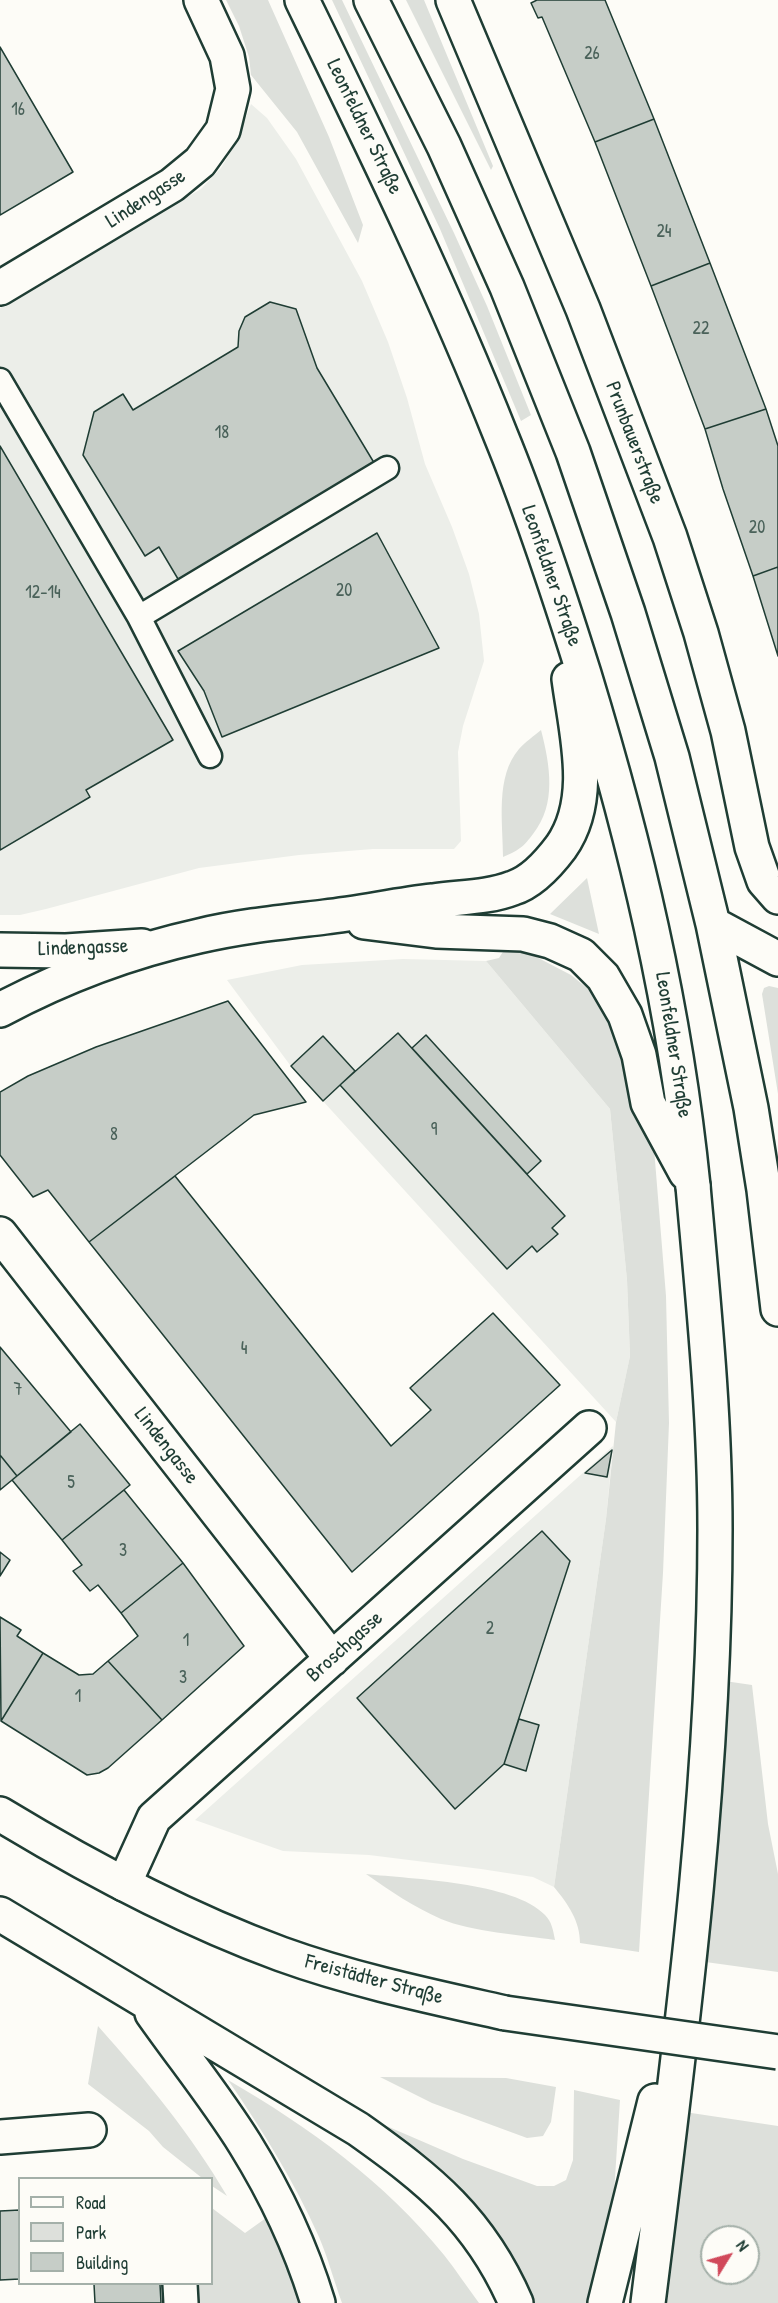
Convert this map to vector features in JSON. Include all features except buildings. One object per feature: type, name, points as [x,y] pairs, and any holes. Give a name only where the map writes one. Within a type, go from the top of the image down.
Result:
[{"type":"main road","name":"Lindengasse","points":[[0,288],[172,185],[200,162],[223,130],[233,89],[227,56],[201,0]]},
{"type":"main road","name":"Leonfeldner Straße","points":[[302,0],[395,190],[502,437],[555,582],[616,781],[652,924],[678,1059],[693,1185],[708,1362],[715,1528],[708,1746],[692,1948]]},
{"type":"main road","points":[[371,0],[444,146],[507,287],[573,452],[628,613],[672,757],[713,924],[751,1108],[764,1190],[778,1309]]},
{"type":"main road","name":"Prunbauerstraße","points":[[453,0],[583,309],[670,537],[701,633],[728,731],[752,847],[764,881],[778,897]]},
{"type":"main road","points":[[0,1010],[77,975],[165,944],[236,928],[433,900],[485,896],[515,888],[533,876],[562,846],[577,807],[581,779],[555,582]]},
{"type":"main road","points":[[326,917],[436,931],[523,934],[550,941],[581,955],[603,977],[625,1015],[639,1055],[648,1103],[693,1185]]},
{"type":"main road","points":[[713,924],[778,959]]},
{"type":"main road","name":"Lindengasse","points":[[0,950],[66,951],[165,944]]},
{"type":"main road","name":"Lindengasse","points":[[0,1234],[332,1659]]},
{"type":"main road","name":"Broschgasse","points":[[124,1884],[154,1818],[589,1428]]},
{"type":"main road","name":"Freistädter Straße","points":[[0,1814],[124,1884],[210,1926],[291,1957],[409,1991],[505,2013],[778,2052]]},
{"type":"main road","points":[[0,1914],[358,2129],[408,2164],[439,2190],[463,2216],[506,2280],[516,2303]]},
{"type":"main road","points":[[605,2303],[692,1948]]},
{"type":"main road","points":[[648,2303],[692,1948]]},
{"type":"main road","points":[[144,2002],[226,2116],[260,2169],[293,2236],[318,2303]]},
{"type":"main road","points":[[0,2136],[89,2130]]},
{"type":"main road","points":[[180,2285],[181,2303]]},
{"type":"lane","points":[[0,380],[139,617],[210,756]]},
{"type":"lane","points":[[139,617],[387,468]]},
{"type":"shaded area","points":[[251,104],[267,118],[296,159],[362,281],[388,342],[407,398],[425,464],[469,574],[479,614],[484,661],[463,726],[458,752],[461,841],[454,849],[373,849],[299,855],[199,868],[46,909],[20,915],[0,915],[0,308],[201,189],[221,168],[237,141]]},
{"type":"shaded area","points":[[403,959],[486,961],[610,1109],[627,1280],[630,1356],[616,1422],[290,1065],[227,980],[302,965]]},
{"type":"shaded area","points":[[613,1446],[606,1519],[554,1887],[533,1877],[481,1869],[369,1855],[283,1851],[195,1820]]},
{"type":"green space","points":[[226,0],[268,0],[329,137],[363,225],[358,243],[297,132],[251,75],[249,57],[239,26]]},
{"type":"green space","points":[[332,0],[342,0],[487,306],[531,415],[521,421],[440,229]]},
{"type":"green space","points":[[406,0],[424,0],[493,166],[491,170]]},
{"type":"green space","points":[[541,730],[549,770],[546,810],[541,822],[525,844],[503,857],[502,800],[506,773],[519,749]]},
{"type":"green space","points":[[587,878],[599,934],[550,914]]},
{"type":"green space","points":[[506,947],[523,950],[571,975],[609,1006],[653,1136],[666,1296],[669,1423],[663,1573],[639,1952],[580,1943],[578,1927],[572,1913],[554,1887],[606,1519],[616,1422],[630,1356],[627,1280],[610,1109],[486,961],[499,958]]},
{"type":"green space","points":[[769,986],[778,988],[778,1094],[762,994],[764,988]]},
{"type":"green space","points":[[711,1679],[752,1685],[768,1824],[778,1874],[778,1972],[691,1960]]},
{"type":"green space","points":[[366,1874],[434,1880],[510,1895],[530,1904],[545,1915],[551,1923],[555,1940],[482,1930],[441,1919],[393,1893]]},
{"type":"green space","points":[[98,2026],[167,2108],[227,2196],[213,2187],[213,2177],[201,2177],[163,2147],[149,2131],[88,2084]]},
{"type":"green space","points":[[380,2077],[506,2078],[556,2087],[551,2122],[543,2136],[527,2138],[432,2103]]},
{"type":"green space","points":[[228,2080],[316,2137],[397,2203],[421,2228],[479,2303],[342,2303],[322,2245],[299,2196],[266,2137]]},
{"type":"green space","points":[[574,2090],[620,2100],[607,2303],[531,2303],[375,2121],[463,2159],[537,2186],[554,2186],[566,2180],[573,2160]]},
{"type":"green space","points":[[678,2111],[778,2126],[778,2303],[667,2303]]},
{"type":"green space","points":[[213,2209],[245,2233],[266,2218],[278,2241],[300,2303],[198,2303],[197,2285],[213,2285]]}]
